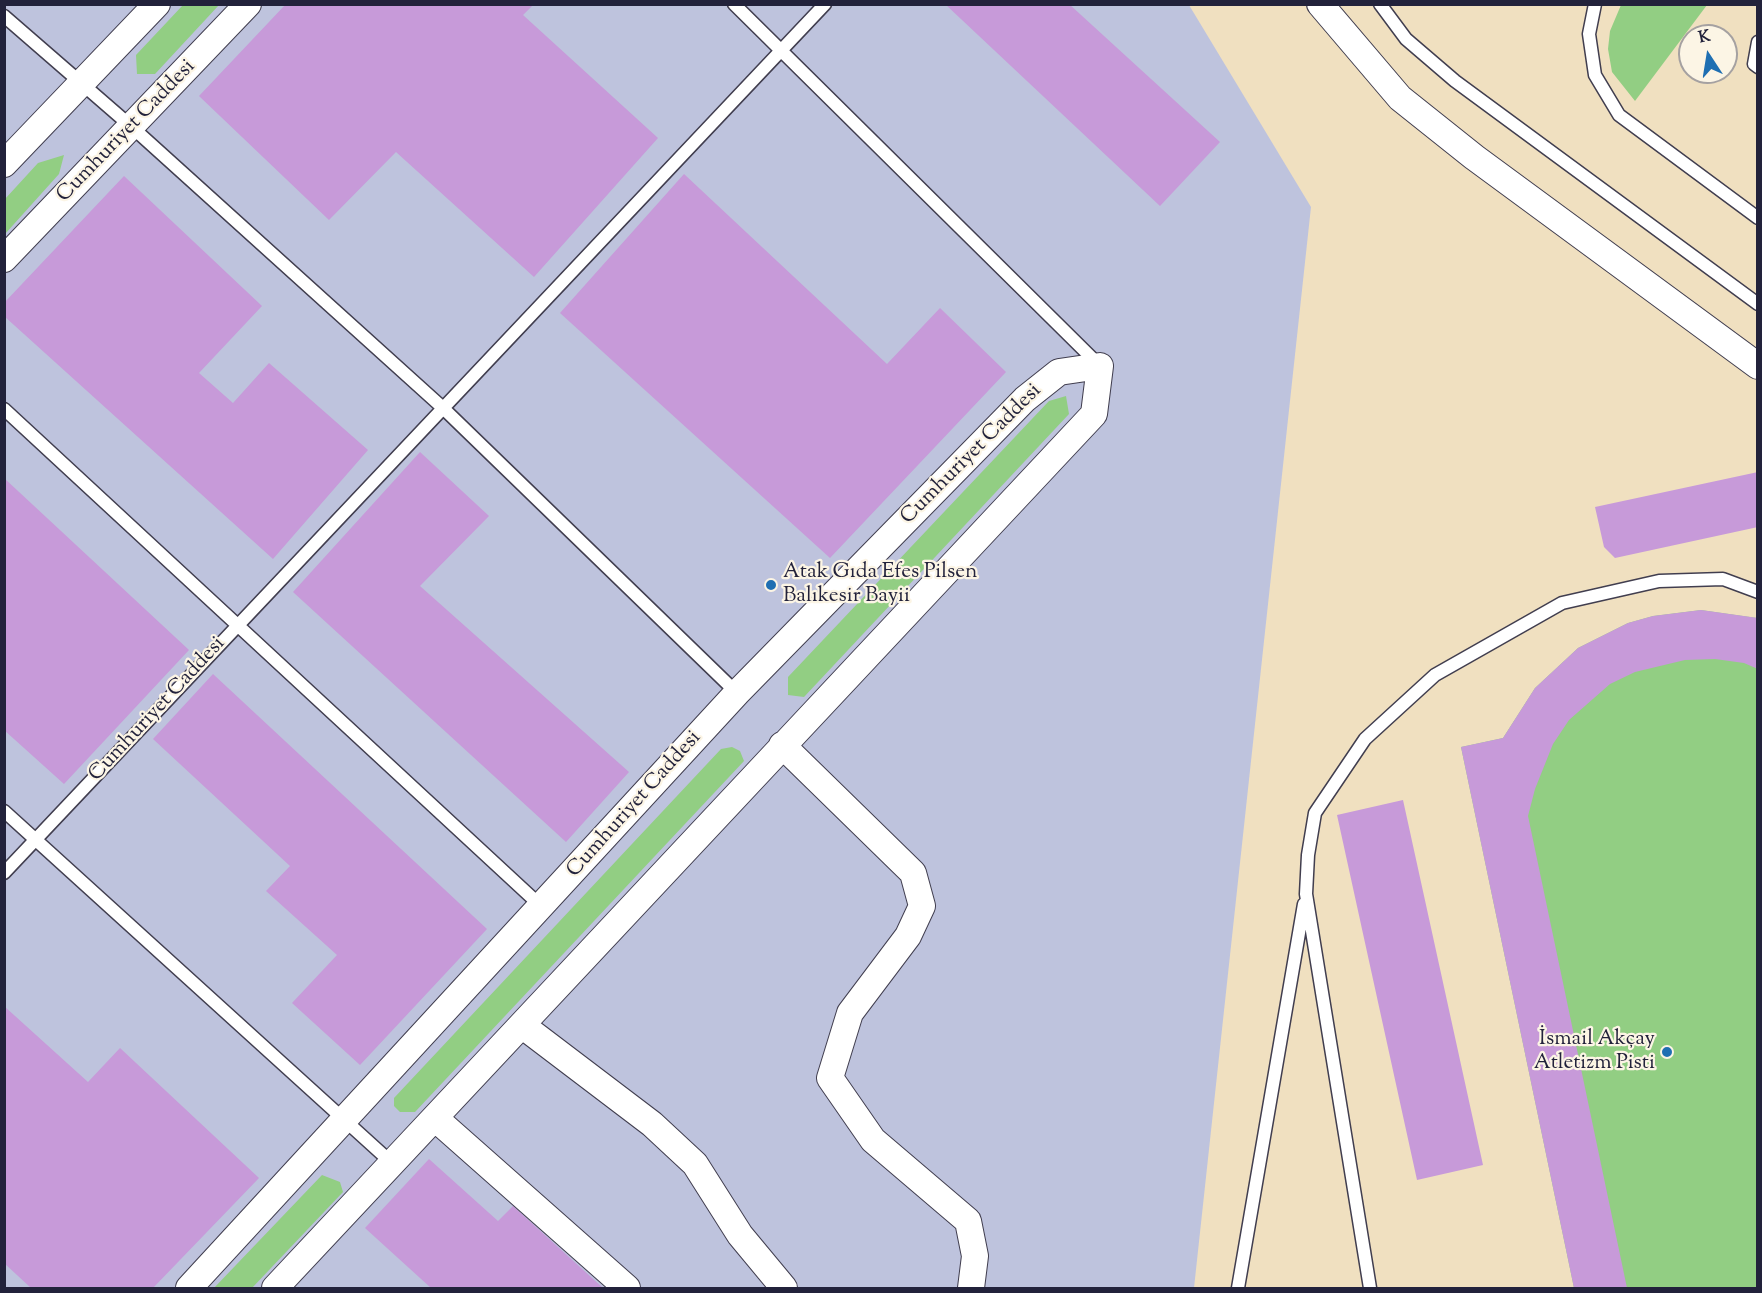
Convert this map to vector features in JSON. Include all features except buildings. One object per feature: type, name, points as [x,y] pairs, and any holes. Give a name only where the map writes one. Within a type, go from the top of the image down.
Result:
[{"type":"street","points":[[4,164],[157,4]]},
{"type":"street","name":"Cumhuriyet Caddesi","points":[[4,259],[133,128],[248,4]]},
{"type":"street","points":[[1320,4],[1400,98],[1474,157],[1758,366]]},
{"type":"street","points":[[274,1288],[436,1119],[782,745],[1094,414],[1100,366]]},
{"type":"street","name":"Cumhuriyet Caddesi","points":[[189,1288],[737,693],[1025,399],[1059,372],[1100,366]]},
{"type":"street","points":[[782,745],[913,873],[922,906],[908,936],[850,1013],[830,1078],[873,1140],[968,1221],[975,1256],[971,1288]]},
{"type":"street","points":[[523,1026],[652,1124],[695,1164],[740,1235],[784,1288]]},
{"type":"street","points":[[436,1119],[627,1288]]},
{"type":"lane","points":[[734,4],[1100,366]]},
{"type":"lane","name":"Cumhuriyet Caddesi","points":[[4,873],[825,4]]},
{"type":"lane","points":[[1380,4],[1406,39],[1455,81],[1758,304]]},
{"type":"lane","points":[[1595,4],[1589,34],[1595,75],[1619,115],[1758,218]]},
{"type":"lane","points":[[4,16],[133,128],[443,408],[737,693]]},
{"type":"lane","points":[[1758,42],[1754,64],[1758,67]]},
{"type":"lane","points":[[4,409],[542,907]]},
{"type":"lane","points":[[1238,1288],[1306,894],[1308,855],[1316,813],[1365,739],[1435,675],[1562,603],[1659,581],[1723,579],[1758,592]]},
{"type":"lane","points":[[4,811],[393,1164]]},
{"type":"lane","points":[[1306,894],[1370,1288]]},
{"type":"shaded area","points":[[5,5],[1189,5],[1311,207],[1194,1288],[5,1288]]},
{"type":"green space","points":[[183,5],[219,5],[155,74],[137,74],[136,55]]},
{"type":"green space","points":[[1621,5],[1707,5],[1693,24],[1678,24],[1678,44],[1635,101],[1612,72],[1608,49],[1610,31]]},
{"type":"green space","points":[[64,155],[59,174],[5,234],[5,199],[38,163]]},
{"type":"green space","points":[[1066,396],[1069,414],[804,697],[788,695],[788,677],[1049,401]]},
{"type":"green space","points":[[1701,610],[1757,618],[1757,1288],[1574,1288],[1461,747],[1503,738],[1535,688],[1578,648],[1628,623],[1653,616]]},
{"type":"green space","points":[[732,747],[740,751],[744,761],[415,1112],[400,1112],[394,1106],[394,1098],[721,749]]},
{"type":"green space","points":[[322,1175],[340,1182],[343,1192],[252,1288],[214,1288]]},
{"type":"place","name":"Atak Gıda Efes Pilsen Balıkesir Bayii","points":[[771,585]]},
{"type":"place","name":"İsmail Akçay Atletizm Pisti","points":[[1667,1052]]}]
